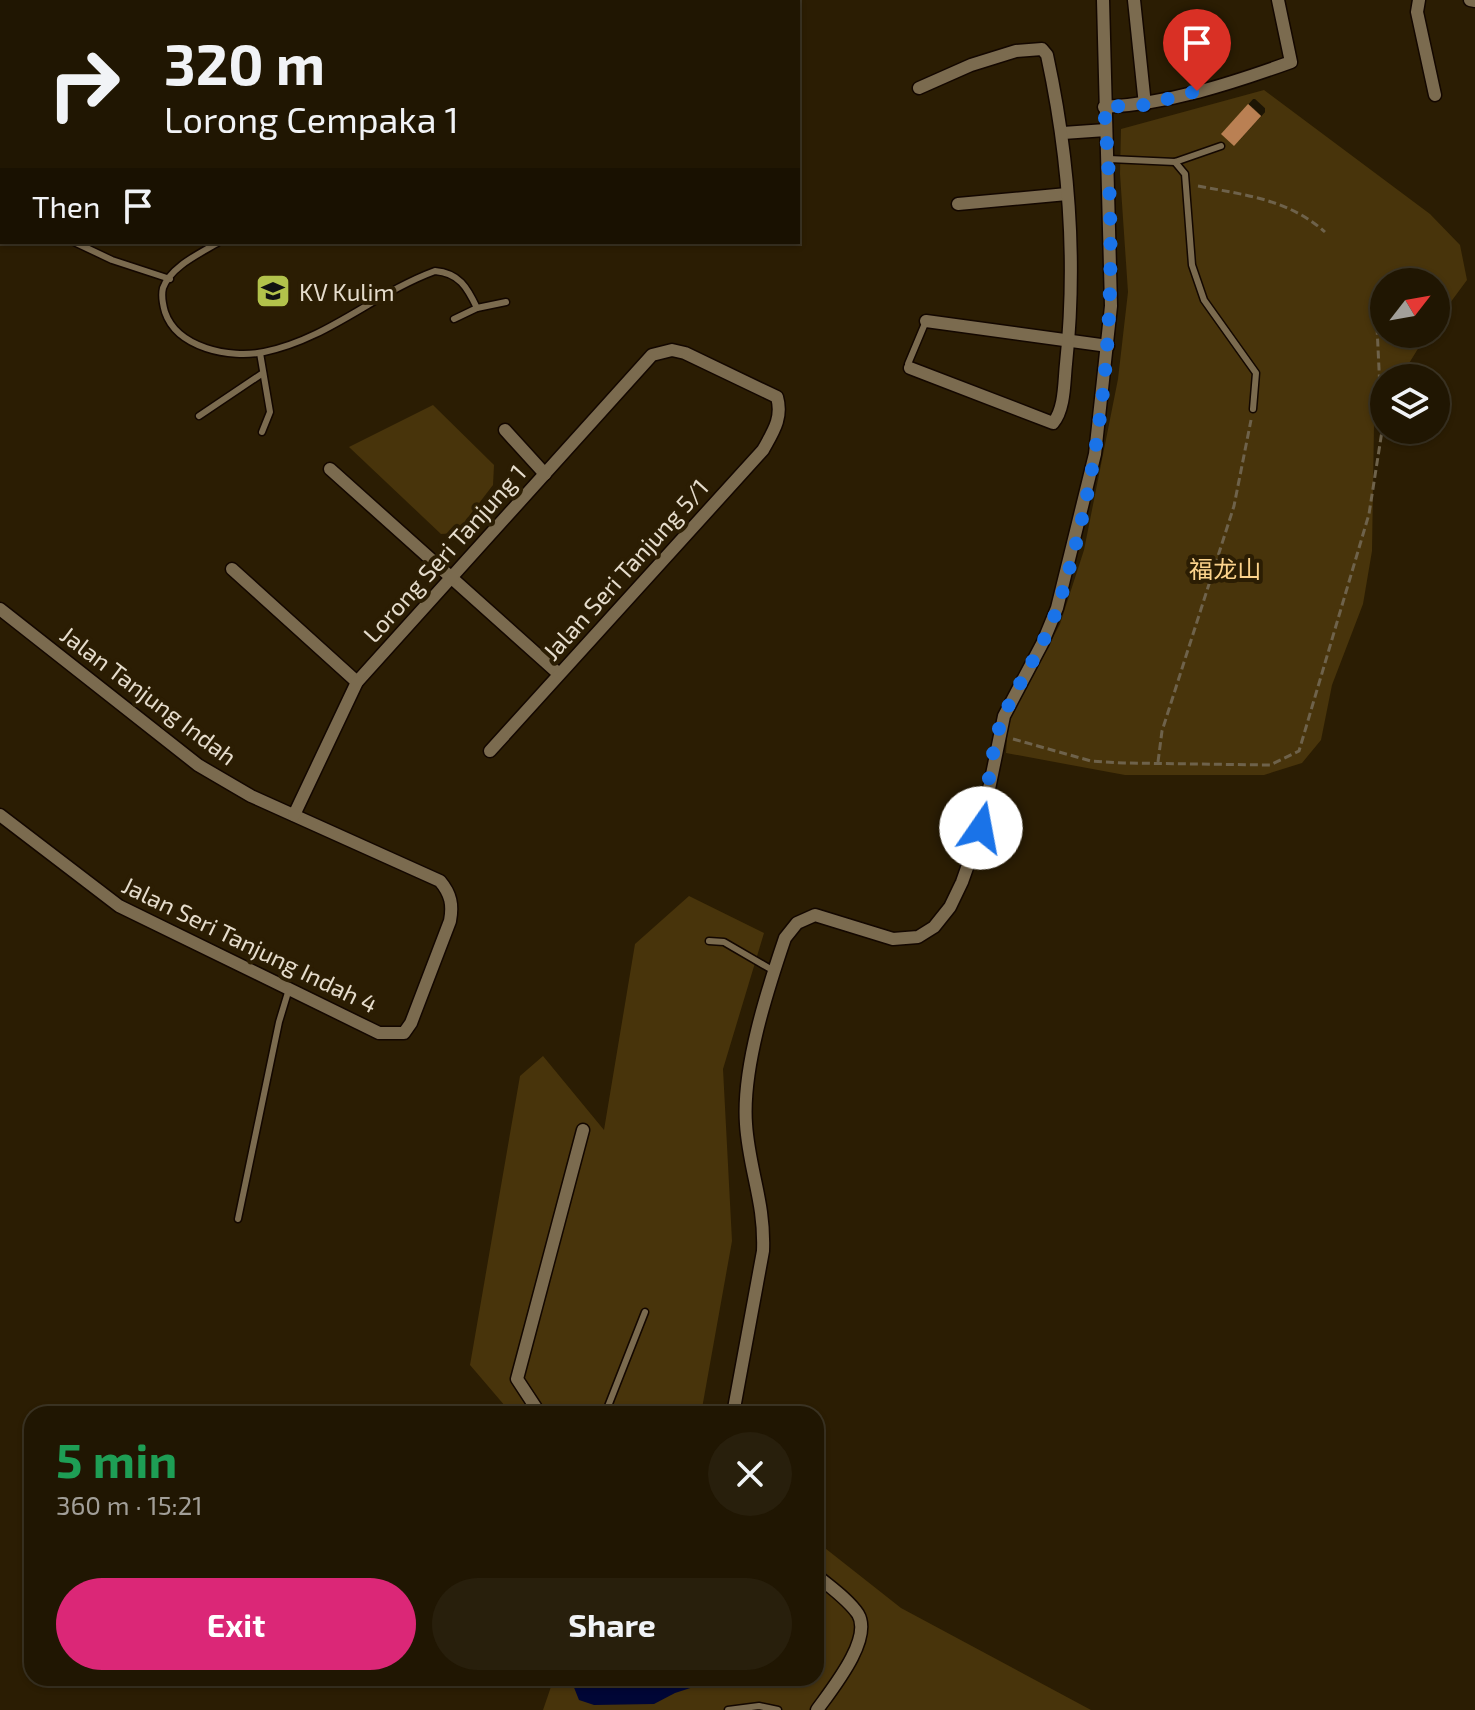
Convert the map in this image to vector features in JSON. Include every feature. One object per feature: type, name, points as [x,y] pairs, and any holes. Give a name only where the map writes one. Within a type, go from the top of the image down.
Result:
[{"type":"street","points":[[734,1406],[763,1251],[762,1201],[751,1167],[745,1122],[747,1087],[774,971],[785,938],[797,923],[815,915],[893,939],[918,937],[934,927],[950,907],[981,828],[998,733],[1043,642],[1070,565],[1095,454],[1108,346],[1109,159],[1104,107],[1103,0]]},
{"type":"street","points":[[1134,0],[1145,105]]},
{"type":"street","points":[[1104,107],[1145,105],[1248,78],[1291,62],[1278,0]]},
{"type":"street","points":[[1419,0],[1417,12],[1435,95]]},
{"type":"street","points":[[910,368],[1053,423],[1063,397],[1073,274],[1063,133],[1047,55],[1042,49],[1016,51],[971,65],[919,88]]},
{"type":"street","points":[[1063,133],[1106,130]]},
{"type":"street","points":[[958,204],[1067,194]]},
{"type":"street","points":[[926,321],[1108,346]]},
{"type":"street","name":"Jalan Seri Tanjung 5/1","points":[[490,751],[763,450],[781,410],[777,397],[685,353],[667,350]]},
{"type":"street","name":"Lorong Seri Tanjung 1","points":[[294,815],[357,682],[652,355],[667,350]]},
{"type":"street","points":[[505,430],[545,474]]},
{"type":"street","points":[[330,469],[559,674]]},
{"type":"street","points":[[232,569],[357,682]]},
{"type":"street","name":"Jalan Tanjung Indah","points":[[0,609],[198,765],[251,796],[440,881],[449,892]]},
{"type":"street","name":"Jalan Seri Tanjung Indah 4","points":[[0,815],[119,906],[379,1033],[404,1033],[450,921],[452,909],[449,892]]},
{"type":"street","points":[[535,1406],[517,1379],[583,1130]]},
{"type":"street","points":[[817,1710],[858,1646],[863,1630],[860,1617],[851,1605],[824,1582]]},
{"type":"lane","points":[[1109,159],[1175,162],[1221,146]]},
{"type":"lane","points":[[1175,162],[1185,174],[1192,265],[1204,300],[1256,373],[1253,409]]},
{"type":"lane","points":[[78,244],[112,260],[170,279]]},
{"type":"lane","points":[[216,244],[189,260],[164,288],[162,303],[179,335],[192,345],[260,353],[301,343],[435,271],[450,272],[462,281],[477,308]]},
{"type":"lane","points":[[454,319],[477,308],[506,302]]},
{"type":"lane","points":[[910,368],[908,364],[926,321]]},
{"type":"lane","points":[[260,353],[270,412],[262,432]]},
{"type":"lane","points":[[199,416],[263,373]]},
{"type":"lane","points":[[709,941],[724,942],[774,971]]},
{"type":"lane","points":[[238,1219],[289,989]]},
{"type":"lane","points":[[608,1406],[645,1312]]},
{"type":"lane","points":[[728,1710],[759,1706],[778,1710]]},
{"type":"path","points":[[1186,184],[1262,197],[1304,214],[1325,232]]},
{"type":"path","points":[[998,733],[1027,745],[1091,761],[1270,765],[1299,751],[1369,514],[1382,431],[1378,348]]},
{"type":"path","points":[[1158,762],[1162,731],[1234,506],[1253,409]]},
{"type":"green space","name":"福龙山","points":[[1264,90],[1430,214],[1460,245],[1467,280],[1450,303],[1450,268],[1370,268],[1370,348],[1418,348],[1409,364],[1370,364],[1370,444],[1374,444],[1372,551],[1363,604],[1332,685],[1321,740],[1302,763],[1264,775],[1125,775],[1006,753],[1008,723],[1060,624],[1084,550],[1118,379],[1128,292],[1120,174],[1121,129]]},
{"type":"green space","points":[[433,405],[494,465],[493,485],[456,533],[441,534],[349,447]]},
{"type":"green space","points":[[689,896],[764,933],[723,1069],[732,1241],[702,1406],[505,1406],[470,1365],[520,1076],[543,1056],[604,1130],[635,944]]},
{"type":"green space","points":[[824,1547],[901,1608],[1091,1710],[543,1710],[551,1686],[824,1686]]},
{"type":"shaded area","points":[[573,1686],[697,1686],[654,1704],[594,1705],[579,1700]]},
{"type":"building","points":[[1248,104],[1261,116],[1234,146],[1221,134]]},
{"type":"place","name":"KV Kulim","points":[[273,291]]},
{"type":"route","points":[[981,828],[998,733],[1057,608],[1095,454],[1111,306],[1109,159],[1104,107],[1145,105],[1197,91]]}]
